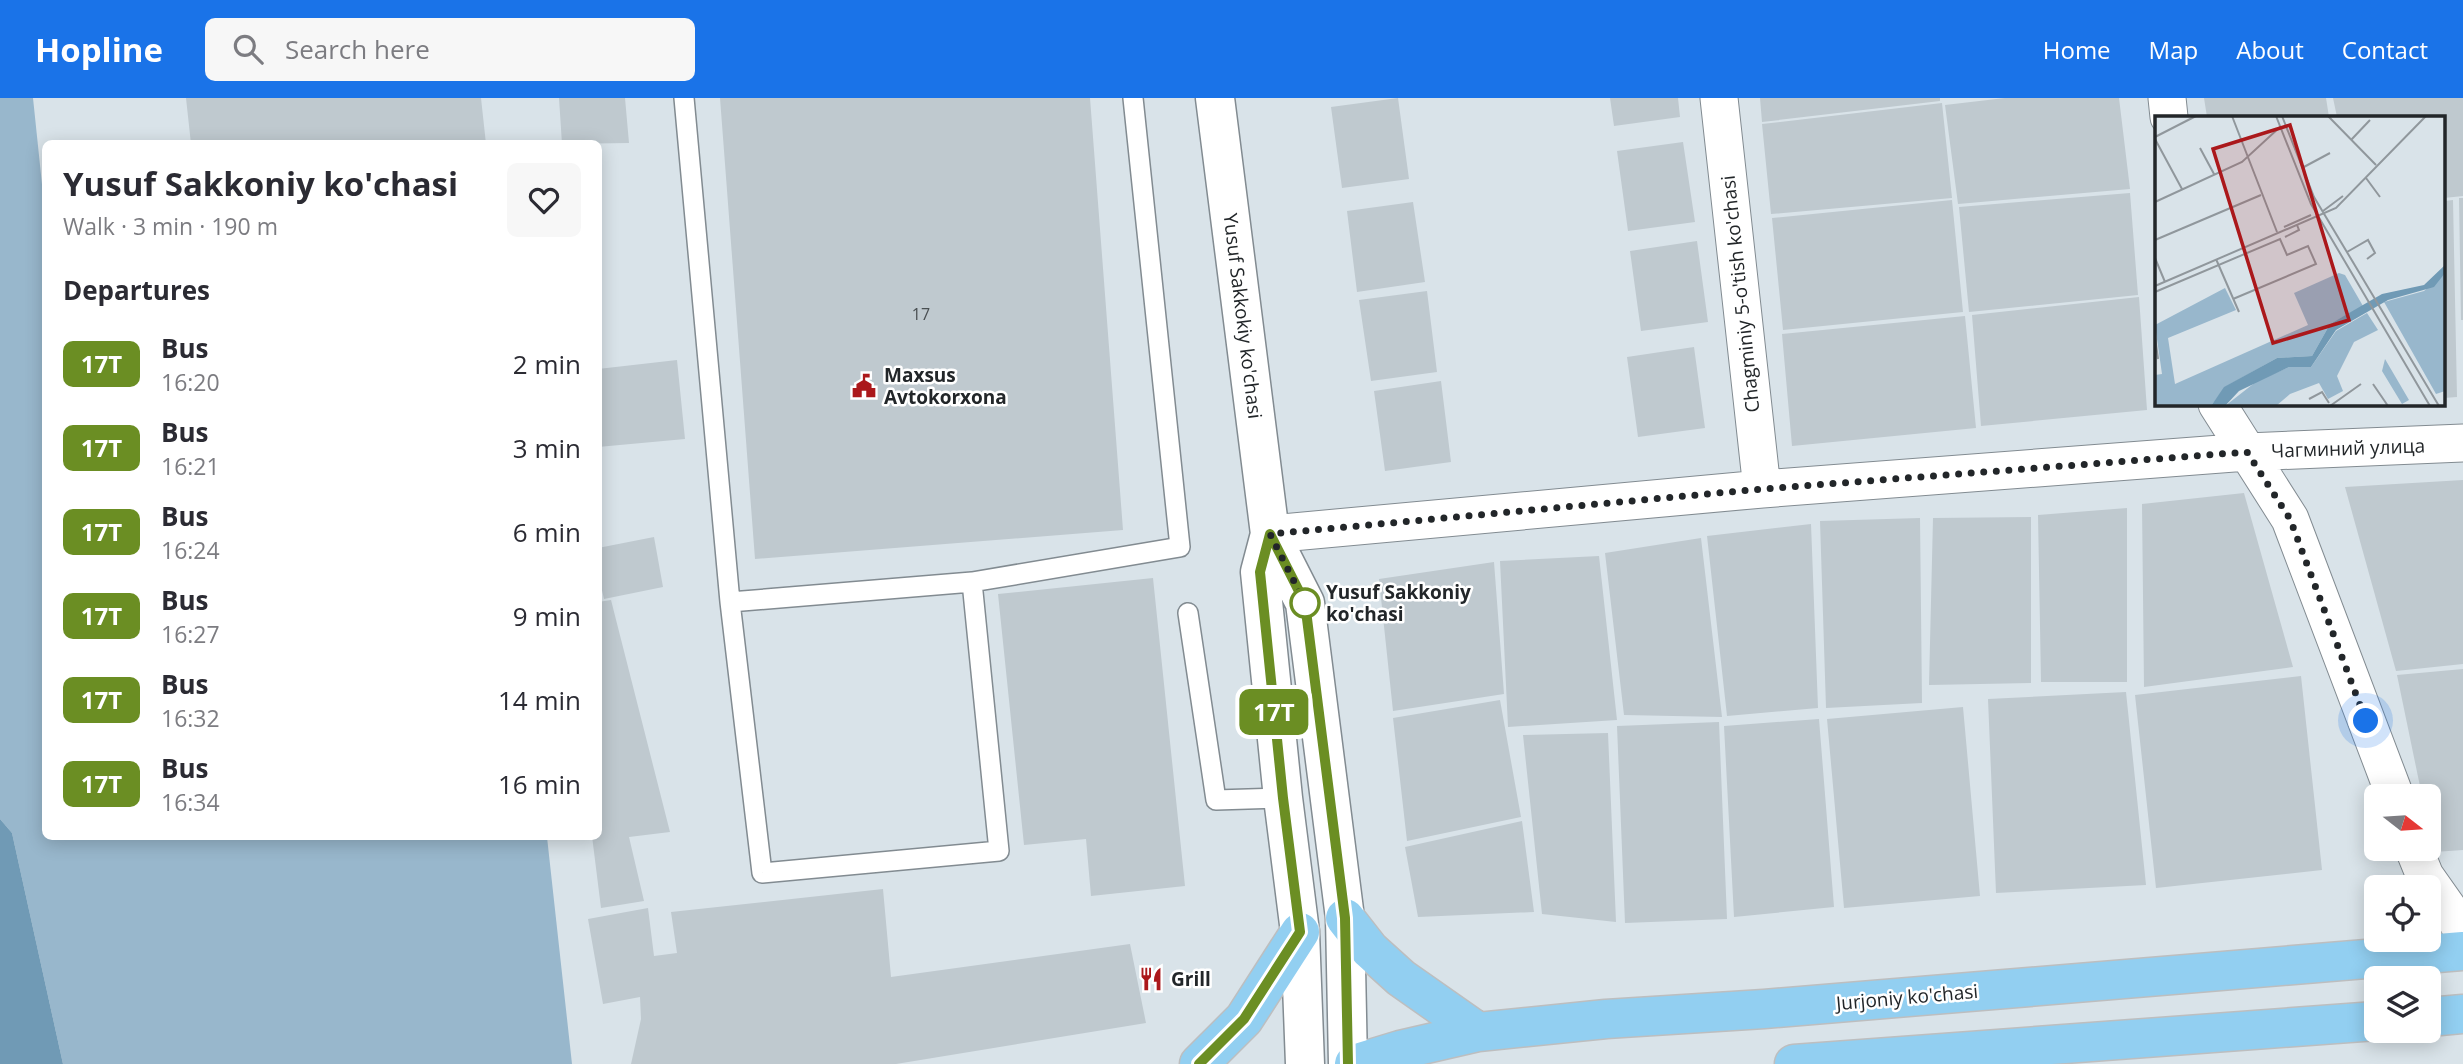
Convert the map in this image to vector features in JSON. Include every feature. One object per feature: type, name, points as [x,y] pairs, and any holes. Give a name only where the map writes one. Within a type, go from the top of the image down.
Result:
[{"type":"main road","name":"Yusuf Sakkokiy ko'chasi","points":[[1215,98],[1270,534],[1305,603],[1345,918],[1348,1064]]},
{"type":"main road","name":"Yusuf Sakkokiy ko'chasi","points":[[1270,534],[1260,572],[1300,932],[1305,1064]]},
{"type":"main road","points":[[1345,918],[1370,950],[1401,978],[1478,1032]]},
{"type":"main road","points":[[1199,1064],[1244,1019],[1300,932]]},
{"type":"main road","name":"Jurjoniy ko'chasi","points":[[1354,1064],[1478,1032],[1606,1019],[1778,1008],[2463,951]]},
{"type":"main road","points":[[2441,1016],[2463,1014]]},
{"type":"main road","points":[[1794,1064],[1931,1059],[2364,1022]]},
{"type":"street","name":"Chagminiy 5-o'tish ko'chasi","points":[[1718,98],[1762,489]]},
{"type":"street","points":[[2167,98],[2169,116]]},
{"type":"street","points":[[2218,406],[2290,519],[2390,784]]},
{"type":"street","name":"Чагминий улица","points":[[1270,534],[1762,489],[2247,452],[2463,443]]},
{"type":"street","points":[[2419,861],[2425,876],[2463,930]]},
{"type":"lane","points":[[684,98],[730,602],[762,873],[999,851],[972,582]]},
{"type":"lane","points":[[730,602],[972,582],[1180,547],[1133,98]]},
{"type":"lane","points":[[1188,613],[1216,800],[1283,798]]},
{"type":"shaded area","points":[[0,98],[33,98],[42,184],[42,840],[547,840],[572,1064],[63,1064],[12,833],[0,819]]},
{"type":"shaded area","points":[[0,819],[12,833],[63,1064],[0,1064]]},
{"type":"building","points":[[186,98],[481,98],[486,140],[191,140]]},
{"type":"building","points":[[559,98],[625,98],[629,143],[562,140]]},
{"type":"building","points":[[720,98],[1090,98],[1123,530],[755,559]]},
{"type":"building","points":[[1398,98],[1409,179],[1342,188],[1331,107]]},
{"type":"building","points":[[1610,98],[1678,98],[1680,117],[1614,126]]},
{"type":"building","points":[[1760,98],[1940,98],[1940,101],[1762,122]]},
{"type":"building","points":[[2005,98],[2119,98],[2130,189],[1958,204],[1945,105]]},
{"type":"building","points":[[2204,98],[2326,98],[2329,116],[2207,116]]},
{"type":"building","points":[[2333,98],[2463,98],[2463,196],[2446,198],[2446,116],[2337,116]]},
{"type":"building","points":[[1942,103],[1952,198],[1771,214],[1762,124]]},
{"type":"building","points":[[1683,142],[1695,222],[1628,231],[1617,151]]},
{"type":"building","points":[[2130,193],[2138,295],[1969,312],[1959,207]]},
{"type":"building","points":[[2459,198],[2463,198],[2463,320],[2461,320]]},
{"type":"building","points":[[1952,200],[1963,312],[1783,330],[1772,218]]},
{"type":"building","points":[[2453,200],[2457,397],[2446,398],[2446,201]]},
{"type":"building","points":[[1413,202],[1425,282],[1357,292],[1347,211]]},
{"type":"building","points":[[1697,241],[1708,322],[1641,331],[1630,251]]},
{"type":"building","points":[[1427,291],[1437,372],[1371,381],[1359,300]]},
{"type":"building","points":[[2139,297],[2147,410],[1981,426],[1972,315]]},
{"type":"building","points":[[1965,316],[1976,428],[1792,446],[1782,334]]},
{"type":"building","points":[[1694,347],[1705,428],[1638,437],[1627,357]]},
{"type":"building","points":[[677,360],[685,439],[602,447],[602,369]]},
{"type":"building","points":[[1441,381],[1451,462],[1385,471],[1374,391]]},
{"type":"building","points":[[2463,480],[2463,664],[2396,671],[2345,487]]},
{"type":"building","points":[[2244,493],[2293,667],[2144,687],[2142,504]]},
{"type":"building","points":[[2127,508],[2127,682],[2041,682],[2038,515]]},
{"type":"building","points":[[2031,517],[2031,683],[1929,685],[1933,518]]},
{"type":"building","points":[[1920,518],[1922,703],[1826,708],[1820,521]]},
{"type":"building","points":[[1811,524],[1818,708],[1727,716],[1707,536]]},
{"type":"building","points":[[654,537],[663,587],[604,599],[602,547]]},
{"type":"building","points":[[1701,538],[1722,717],[1624,715],[1605,553]]},
{"type":"building","points":[[1599,556],[1617,720],[1508,727],[1500,561]]},
{"type":"building","points":[[1494,562],[1504,694],[1393,711],[1379,579]]},
{"type":"building","points":[[1153,578],[1185,886],[1091,896],[1086,839],[1024,845],[998,594]]},
{"type":"building","points":[[611,600],[670,832],[629,837],[644,901],[601,908],[592,840],[602,840],[602,601]]},
{"type":"building","points":[[2463,669],[2463,850],[2441,852],[2441,784],[2420,784],[2397,675]]},
{"type":"building","points":[[2301,676],[2322,870],[2156,888],[2135,695]]},
{"type":"building","points":[[2126,692],[2146,885],[1996,893],[1988,699]]},
{"type":"building","points":[[1500,700],[1521,817],[1407,841],[1393,718]]},
{"type":"building","points":[[1963,707],[1980,896],[1844,908],[1827,719]]},
{"type":"building","points":[[1819,719],[1834,907],[1734,917],[1724,726]]},
{"type":"building","points":[[1719,722],[1727,919],[1625,923],[1617,726]]},
{"type":"building","points":[[1608,733],[1616,922],[1542,914],[1523,735]]},
{"type":"building","points":[[1522,821],[1534,912],[1418,917],[1405,847]]},
{"type":"building","points":[[883,889],[891,977],[1130,944],[1146,1023],[896,1064],[631,1064],[641,1019],[640,997],[603,1004],[588,919],[648,908],[654,956],[677,953],[671,912]]},
{"type":"bus line","name":"17T","points":[[1199,1064],[1244,1019],[1300,932],[1260,572],[1270,534],[1305,603],[1345,918],[1348,1064]]},
{"type":"place","name":"Maxsus Avtokorxona","points":[[864,386]]},
{"type":"place","name":"Yusuf Sakkoniy ko'chasi","points":[[1305,603]]},
{"type":"place","name":"Grill","points":[[1151,979]]},
{"type":"route","points":[[1305,603],[1270,534],[1762,489],[2247,452],[2290,519],[2366,721]]}]
